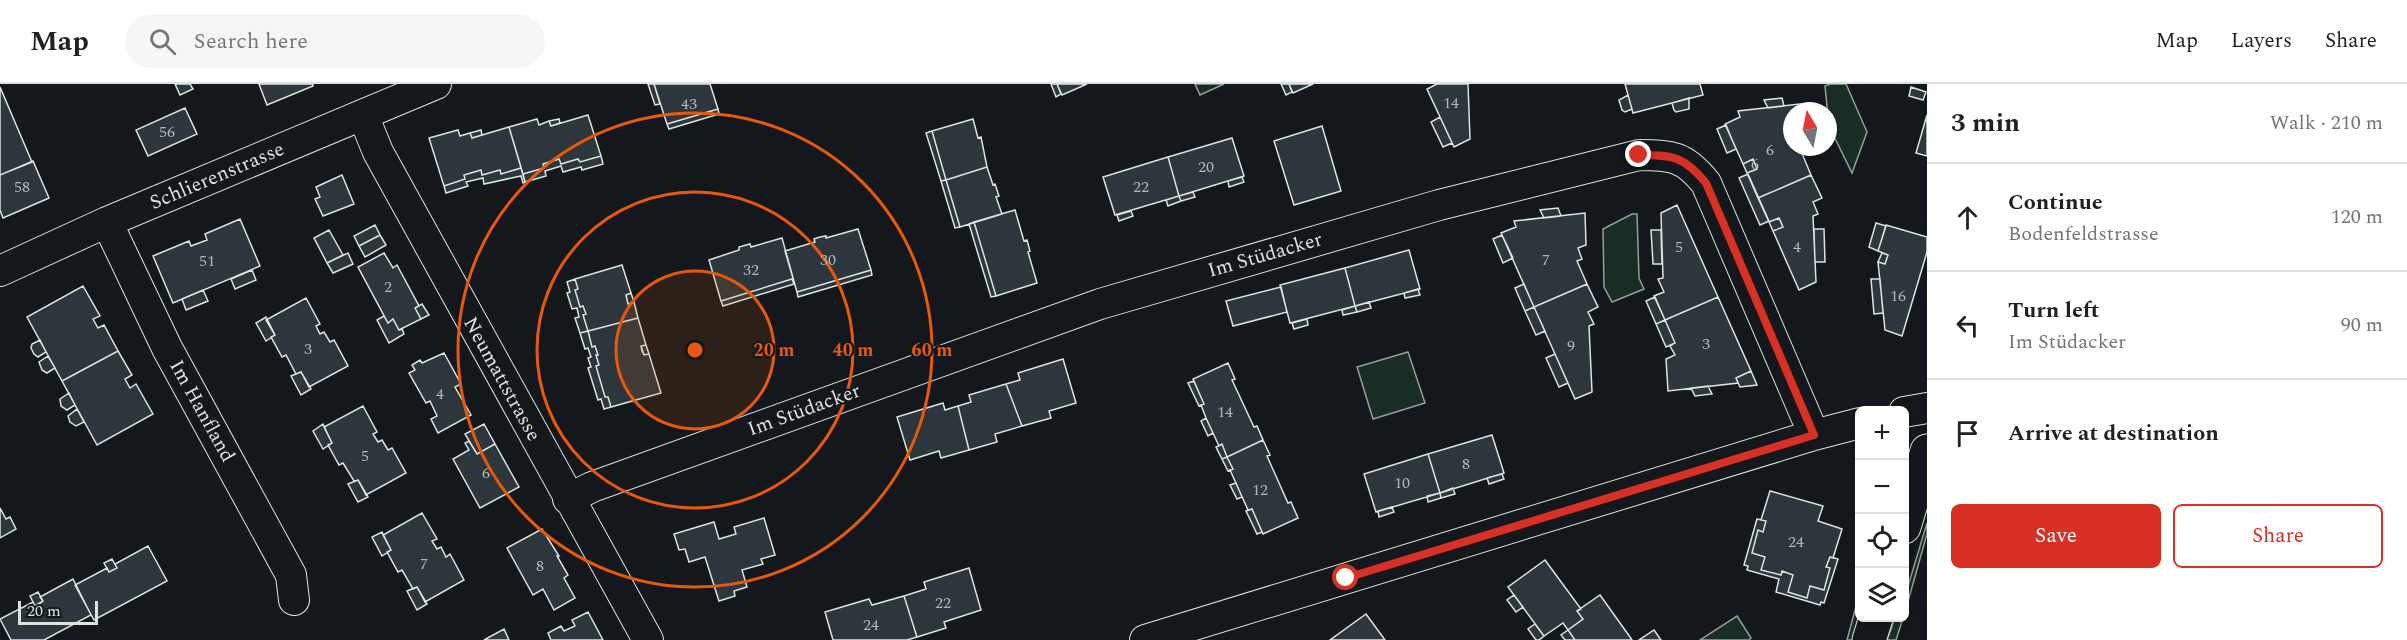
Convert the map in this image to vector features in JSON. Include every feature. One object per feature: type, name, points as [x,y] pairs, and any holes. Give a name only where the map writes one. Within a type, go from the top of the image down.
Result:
[{"type":"main road","points":[[1909,514],[1927,451]]},
{"type":"main road","points":[[1869,640],[1875,622]]},
{"type":"street","name":"Schlierenstrasse","points":[[0,271],[107,222],[436,84]]},
{"type":"street","name":"Neumattstrasse","points":[[363,115],[378,152],[648,640]]},
{"type":"street","name":"Im Stüdacker","points":[[568,499],[592,487],[1100,304],[1439,205],[1639,155],[1668,155],[1692,167],[1706,183],[1814,435]]},
{"type":"street","name":"Im Hanfland","points":[[107,222],[167,348],[291,575],[294,600]]},
{"type":"street","points":[[1909,411],[1927,408]]},
{"type":"street","points":[[1145,640],[1855,424]]},
{"type":"green space","points":[[1195,84],[1224,84],[1200,95]]},
{"type":"green space","points":[[1846,84],[1867,132],[1852,173],[1837,142],[1837,102],[1827,102],[1825,86]]},
{"type":"green space","points":[[1632,214],[1637,214],[1639,278],[1644,289],[1612,302],[1604,287],[1603,229]]},
{"type":"green space","points":[[1408,352],[1425,403],[1373,419],[1357,367]]},
{"type":"green space","points":[[1927,523],[1927,534],[1909,598],[1909,583]]},
{"type":"green space","points":[[1855,610],[1855,622],[1857,622],[1853,640],[1847,640]]},
{"type":"green space","points":[[1737,616],[1751,638],[1749,640],[1700,640]]},
{"type":"green space","points":[[1894,622],[1902,622],[1896,640],[1887,640]]},
{"type":"building","points":[[175,84],[190,84],[193,89],[180,95]]},
{"type":"building","points":[[259,84],[313,84],[313,86],[267,105]]},
{"type":"building","points":[[648,84],[654,84],[660,104],[655,105]]},
{"type":"building","points":[[654,84],[710,84],[718,109],[667,124]]},
{"type":"building","points":[[1051,84],[1057,84],[1061,94],[1056,97]]},
{"type":"building","points":[[1057,84],[1087,84],[1062,95]]},
{"type":"building","points":[[1281,84],[1289,84],[1292,92],[1286,95]]},
{"type":"building","points":[[1289,84],[1313,84],[1293,93]]},
{"type":"building","points":[[1437,84],[1468,84],[1470,139],[1454,147],[1427,89]]},
{"type":"building","points":[[1625,84],[1700,84],[1703,95],[1633,113]]},
{"type":"building","points":[[0,87],[32,162],[0,175]]},
{"type":"building","points":[[1911,87],[1926,92],[1923,100],[1909,96]]},
{"type":"building","points":[[1628,95],[1632,109],[1625,112],[1619,100]]},
{"type":"building","points":[[1689,98],[1689,109],[1676,112],[1674,110],[1672,103]]},
{"type":"building","points":[[1782,98],[1783,106],[1768,108],[1764,100]]},
{"type":"building","points":[[1783,106],[1783,156],[1803,156],[1811,175],[1758,198],[1747,173],[1757,169],[1753,159],[1743,164],[1725,124],[1740,117],[1738,111]]},
{"type":"building","points":[[185,108],[197,134],[148,156],[136,130]]},
{"type":"building","points":[[718,109],[719,114],[669,129],[667,124]]},
{"type":"building","points":[[588,115],[601,156],[561,164],[559,159],[543,164],[544,168],[523,174],[509,127],[537,119],[539,125],[549,121],[551,126]]},
{"type":"building","points":[[1927,115],[1927,156],[1916,153]]},
{"type":"building","points":[[1440,117],[1452,143],[1443,147],[1431,122]]},
{"type":"building","points":[[559,119],[560,123],[551,126],[549,121]]},
{"type":"building","points":[[973,119],[978,138],[981,137],[987,167],[946,180],[932,131]]},
{"type":"building","points":[[1726,125],[1736,149],[1727,153],[1717,129]]},
{"type":"building","points":[[1322,126],[1341,191],[1294,205],[1274,141]]},
{"type":"building","points":[[509,127],[521,168],[501,174],[500,170],[482,175],[481,170],[464,175],[465,179],[444,186],[429,138],[458,130],[460,136],[470,133],[472,138]]},
{"type":"building","points":[[481,130],[482,135],[472,138],[470,133]]},
{"type":"building","points":[[932,131],[946,180],[941,181],[926,133]]},
{"type":"building","points":[[1232,138],[1244,176],[1179,196],[1168,157]]},
{"type":"building","points":[[601,156],[603,164],[563,172],[561,166],[545,171],[546,176],[525,182],[523,174],[544,168],[543,164],[559,159],[561,164],[578,159],[580,162]]},
{"type":"building","points":[[1168,157],[1179,196],[1115,215],[1103,177]]},
{"type":"building","points":[[1753,159],[1757,169],[1747,173],[1743,164]]},
{"type":"building","points":[[33,161],[49,198],[3,218],[0,210],[0,175]]},
{"type":"building","points":[[987,167],[999,196],[996,197],[1002,214],[960,227],[946,180]]},
{"type":"building","points":[[521,168],[525,182],[523,183],[521,176],[484,184],[483,178],[466,182],[468,186],[446,193],[444,186],[465,179],[464,175],[481,170],[482,175],[500,170],[501,174]]},
{"type":"building","points":[[1748,174],[1769,221],[1760,225],[1739,178]]},
{"type":"building","points":[[342,175],[354,204],[323,216],[315,199],[320,197],[316,187]]},
{"type":"building","points":[[1811,175],[1822,198],[1813,202],[1818,214],[1813,216],[1816,282],[1799,290],[1773,231],[1783,227],[1781,222],[1779,218],[1769,222],[1758,198]]},
{"type":"building","points":[[1242,177],[1244,182],[1229,187],[1228,181]]},
{"type":"building","points":[[946,180],[960,227],[955,228],[941,181]]},
{"type":"building","points":[[1193,192],[1195,197],[1181,201],[1179,196]]},
{"type":"building","points":[[1179,196],[1181,201],[1168,206],[1166,200]]},
{"type":"building","points":[[1677,205],[1718,297],[1665,320],[1654,296],[1664,292],[1658,279],[1663,278],[1661,213]]},
{"type":"building","points":[[1558,208],[1561,216],[1544,218],[1540,210]]},
{"type":"building","points":[[1015,210],[1024,241],[1027,240],[1037,283],[996,296],[974,222]]},
{"type":"building","points":[[1131,211],[1133,216],[1119,221],[1117,215]]},
{"type":"building","points":[[1585,213],[1586,245],[1578,248],[1582,259],[1577,261],[1587,284],[1534,307],[1501,233],[1516,227],[1514,221]]},
{"type":"building","points":[[1779,218],[1783,227],[1773,231],[1769,222]]},
{"type":"building","points":[[240,219],[260,266],[173,303],[153,256],[189,241],[191,246],[207,240],[205,234]]},
{"type":"building","points":[[974,222],[996,296],[991,297],[969,224]]},
{"type":"building","points":[[1876,223],[1886,226],[1878,251],[1869,247]]},
{"type":"building","points":[[375,225],[380,235],[359,246],[354,236]]},
{"type":"building","points":[[1886,225],[1927,237],[1927,252],[1902,336],[1885,330],[1878,262],[1885,264],[1888,255],[1878,251]]},
{"type":"building","points":[[858,229],[871,270],[797,292],[785,251],[815,242],[814,239],[820,237],[826,236],[826,238]]},
{"type":"building","points":[[1814,229],[1824,229],[1825,262],[1815,262]]},
{"type":"building","points":[[329,230],[343,255],[327,263],[314,238]]},
{"type":"building","points":[[1651,230],[1661,230],[1662,264],[1653,264]]},
{"type":"building","points":[[380,235],[386,245],[365,257],[359,246]]},
{"type":"building","points":[[1502,235],[1513,258],[1503,263],[1493,239]]},
{"type":"building","points":[[782,238],[795,285],[792,279],[721,301],[709,260],[739,250],[739,247],[750,244],[751,247]]},
{"type":"building","points":[[1409,250],[1420,289],[1355,306],[1345,268]]},
{"type":"building","points":[[348,253],[353,264],[333,273],[327,263]]},
{"type":"building","points":[[384,253],[393,268],[397,265],[419,306],[415,308],[421,319],[399,330],[393,319],[388,323],[358,267]]},
{"type":"building","points":[[1882,253],[1888,255],[1885,264],[1878,262]]},
{"type":"building","points":[[622,265],[631,293],[626,295],[628,304],[634,302],[638,318],[588,331],[583,315],[586,314],[583,306],[580,307],[575,290],[578,289],[575,279]]},
{"type":"building","points":[[1345,268],[1355,306],[1290,323],[1280,285]]},
{"type":"building","points":[[252,270],[256,280],[235,289],[231,279]]},
{"type":"building","points":[[871,270],[872,275],[798,297],[797,292]]},
{"type":"building","points":[[575,279],[578,289],[575,290],[580,307],[583,306],[586,314],[583,315],[588,331],[580,333],[575,318],[579,317],[577,308],[572,309],[567,293],[570,292],[567,282]]},
{"type":"building","points":[[792,279],[794,284],[723,306],[721,301]]},
{"type":"building","points":[[1871,279],[1880,279],[1883,313],[1874,314]]},
{"type":"building","points":[[1524,284],[1534,307],[1525,311],[1515,288]]},
{"type":"building","points":[[1587,284],[1598,307],[1588,312],[1594,324],[1589,326],[1592,392],[1575,399],[1534,307]]},
{"type":"building","points":[[83,286],[100,316],[93,319],[98,328],[104,325],[118,351],[62,381],[27,317]]},
{"type":"building","points":[[1281,287],[1287,312],[1233,326],[1226,301]]},
{"type":"building","points":[[1418,289],[1420,295],[1405,298],[1404,293]]},
{"type":"building","points":[[203,290],[208,301],[186,310],[182,299]]},
{"type":"building","points":[[631,293],[634,302],[628,304],[626,295]]},
{"type":"building","points":[[1655,297],[1665,320],[1656,324],[1646,301]]},
{"type":"building","points":[[1718,297],[1751,371],[1736,378],[1738,383],[1668,391],[1666,359],[1675,355],[1670,346],[1675,343],[1665,320]]},
{"type":"building","points":[[306,298],[320,324],[316,326],[320,334],[324,332],[330,342],[334,340],[348,366],[309,387],[301,372],[296,374],[286,355],[282,357],[271,337],[275,335],[266,320]]},
{"type":"building","points":[[1369,302],[1371,308],[1357,312],[1355,306]]},
{"type":"building","points":[[422,304],[429,315],[421,319],[415,308]]},
{"type":"building","points":[[1355,306],[1357,312],[1343,315],[1342,310]]},
{"type":"building","points":[[1534,307],[1545,331],[1536,335],[1525,311]]},
{"type":"building","points":[[384,316],[388,323],[393,319],[404,334],[389,343],[377,320]]},
{"type":"building","points":[[266,317],[275,335],[266,341],[256,323]]},
{"type":"building","points":[[638,318],[646,345],[641,346],[642,351],[644,355],[649,354],[661,393],[611,407],[608,397],[605,397],[596,366],[599,365],[596,355],[598,355],[595,346],[592,347],[588,331]]},
{"type":"building","points":[[1307,319],[1308,325],[1294,329],[1292,323]]},
{"type":"building","points":[[1665,320],[1675,343],[1666,347],[1656,324]]},
{"type":"building","points":[[588,331],[592,347],[595,346],[598,355],[596,355],[599,365],[596,366],[605,397],[608,397],[611,407],[604,409],[601,399],[598,400],[588,368],[591,367],[588,358],[591,357],[588,348],[585,349],[580,333]]},
{"type":"building","points":[[40,340],[46,352],[38,357],[31,348],[32,344]]},
{"type":"building","points":[[646,345],[649,354],[644,355],[641,346]]},
{"type":"building","points":[[118,351],[132,375],[125,379],[130,388],[136,384],[153,414],[97,445],[62,381]]},
{"type":"building","points":[[444,353],[461,384],[455,387],[471,415],[438,433],[431,419],[437,416],[430,401],[426,403],[409,373],[415,370],[412,365],[420,360],[422,363]]},
{"type":"building","points":[[1555,354],[1568,383],[1559,387],[1546,358]]},
{"type":"building","points":[[48,356],[55,368],[47,373],[42,370],[39,362]]},
{"type":"building","points":[[1063,359],[1076,403],[1049,411],[1051,418],[1022,426],[1006,384],[1020,380],[1018,373]]},
{"type":"building","points":[[1228,363],[1235,379],[1232,380],[1254,427],[1257,426],[1263,440],[1227,457],[1222,444],[1219,446],[1206,418],[1201,405],[1204,404],[1193,379]]},
{"type":"building","points":[[1751,371],[1757,385],[1740,387],[1736,378]]},
{"type":"building","points":[[301,372],[311,389],[301,395],[291,376]]},
{"type":"building","points":[[1194,381],[1204,404],[1199,406],[1188,383]]},
{"type":"building","points":[[1006,384],[1022,426],[995,434],[997,442],[969,450],[958,406],[971,402],[969,395]]},
{"type":"building","points":[[1708,386],[1712,394],[1695,396],[1691,388]]},
{"type":"building","points":[[69,393],[75,405],[67,410],[61,406],[60,399]]},
{"type":"building","points":[[943,403],[945,410],[958,406],[969,450],[941,458],[939,451],[910,460],[897,417]]},
{"type":"building","points":[[363,406],[377,432],[373,434],[378,442],[382,440],[388,450],[392,448],[406,473],[366,495],[358,480],[354,481],[343,463],[339,465],[328,445],[332,443],[324,427]]},
{"type":"building","points":[[77,409],[84,422],[76,426],[70,422],[68,416]]},
{"type":"building","points":[[1206,418],[1213,433],[1208,436],[1201,421]]},
{"type":"building","points":[[323,424],[332,443],[323,449],[313,431]]},
{"type":"building","points":[[484,424],[495,444],[477,454],[465,434]]},
{"type":"building","points":[[1492,435],[1504,473],[1440,493],[1428,454]]},
{"type":"building","points":[[1263,440],[1270,455],[1267,456],[1288,503],[1291,502],[1298,518],[1263,534],[1252,509],[1248,510],[1230,470],[1233,469],[1227,457]]},
{"type":"building","points":[[469,441],[477,454],[495,444],[519,487],[480,508],[453,459],[469,450],[465,443]]},
{"type":"building","points":[[1222,444],[1227,457],[1222,459],[1216,447]]},
{"type":"building","points":[[1428,454],[1440,493],[1376,512],[1364,474]]},
{"type":"building","points":[[1227,457],[1233,469],[1228,471],[1222,459]]},
{"type":"building","points":[[1502,474],[1504,479],[1489,484],[1487,478]]},
{"type":"building","points":[[358,480],[368,497],[358,502],[348,484]]},
{"type":"building","points":[[1236,483],[1242,497],[1237,499],[1230,485]]},
{"type":"building","points":[[1453,488],[1455,494],[1441,498],[1440,493]]},
{"type":"building","points":[[1770,491],[1823,506],[1818,521],[1842,529],[1833,558],[1830,557],[1826,567],[1830,568],[1824,590],[1810,586],[1807,598],[1788,592],[1793,575],[1782,571],[1781,575],[1761,570],[1765,557],[1752,553],[1758,530],[1763,532],[1766,521],[1761,520]]},
{"type":"building","points":[[1440,493],[1441,498],[1428,502],[1427,496]]},
{"type":"building","points":[[1392,507],[1394,512],[1379,517],[1378,511]]},
{"type":"building","points":[[0,508],[6,519],[10,517],[16,529],[0,538]]},
{"type":"building","points":[[1252,509],[1262,532],[1257,534],[1246,511]]},
{"type":"building","points":[[422,513],[437,539],[432,541],[437,549],[441,547],[446,557],[450,554],[464,580],[425,602],[417,587],[413,589],[402,570],[398,572],[387,552],[391,550],[383,535]]},
{"type":"building","points":[[764,518],[775,555],[761,559],[763,564],[742,570],[747,587],[734,591],[735,596],[719,601],[705,557],[689,562],[685,549],[679,550],[674,534],[714,522],[719,539],[736,534],[734,527]]},
{"type":"building","points":[[1757,519],[1766,521],[1763,532],[1758,530],[1752,553],[1765,557],[1761,570],[1781,575],[1782,571],[1793,575],[1788,592],[1807,598],[1810,586],[1824,590],[1830,568],[1826,567],[1830,557],[1838,559],[1824,603],[1821,602],[1820,605],[1776,592],[1779,579],[1747,570],[1748,566],[1744,565]]},
{"type":"building","points":[[542,529],[559,556],[557,556],[568,575],[564,578],[575,598],[554,610],[543,589],[533,595],[507,548]]},
{"type":"building","points":[[382,532],[391,550],[382,556],[372,537]]},
{"type":"building","points":[[148,546],[167,581],[94,620],[75,585],[107,568],[109,572],[117,568],[115,564]]},
{"type":"building","points":[[112,559],[117,568],[109,572],[104,563]]},
{"type":"building","points":[[1545,560],[1581,609],[1577,611],[1583,619],[1568,630],[1563,623],[1544,636],[1508,587]]},
{"type":"building","points":[[969,568],[981,610],[944,622],[946,628],[917,637],[904,596],[926,589],[924,582]]},
{"type":"building","points":[[73,579],[91,615],[44,640],[11,640],[0,619],[33,602],[35,606],[39,604],[43,601],[40,597]]},
{"type":"building","points":[[417,587],[427,604],[417,610],[407,591]]},
{"type":"building","points":[[38,592],[43,601],[35,606],[30,596]]},
{"type":"building","points":[[1514,595],[1523,607],[1516,612],[1507,600]]},
{"type":"building","points":[[1600,595],[1632,640],[1575,640],[1568,630],[1583,619],[1577,611]]},
{"type":"building","points":[[904,596],[917,637],[907,640],[833,640],[825,612],[869,599],[872,605]]},
{"type":"building","points":[[588,612],[603,640],[551,640],[548,633],[561,626],[564,631],[575,626],[572,620]]},
{"type":"building","points":[[1366,614],[1385,640],[1330,640]]},
{"type":"building","points":[[1535,624],[1544,636],[1539,640],[1536,640],[1528,629]]},
{"type":"building","points":[[504,629],[509,640],[484,640]]},
{"type":"building","points":[[1568,630],[1575,640],[1565,640],[1561,635]]},
{"type":"building","points":[[1654,630],[1661,640],[1639,640]]},
{"type":"route","points":[[1346,578],[1814,435],[1706,183],[1692,167],[1668,155],[1639,155]]}]
